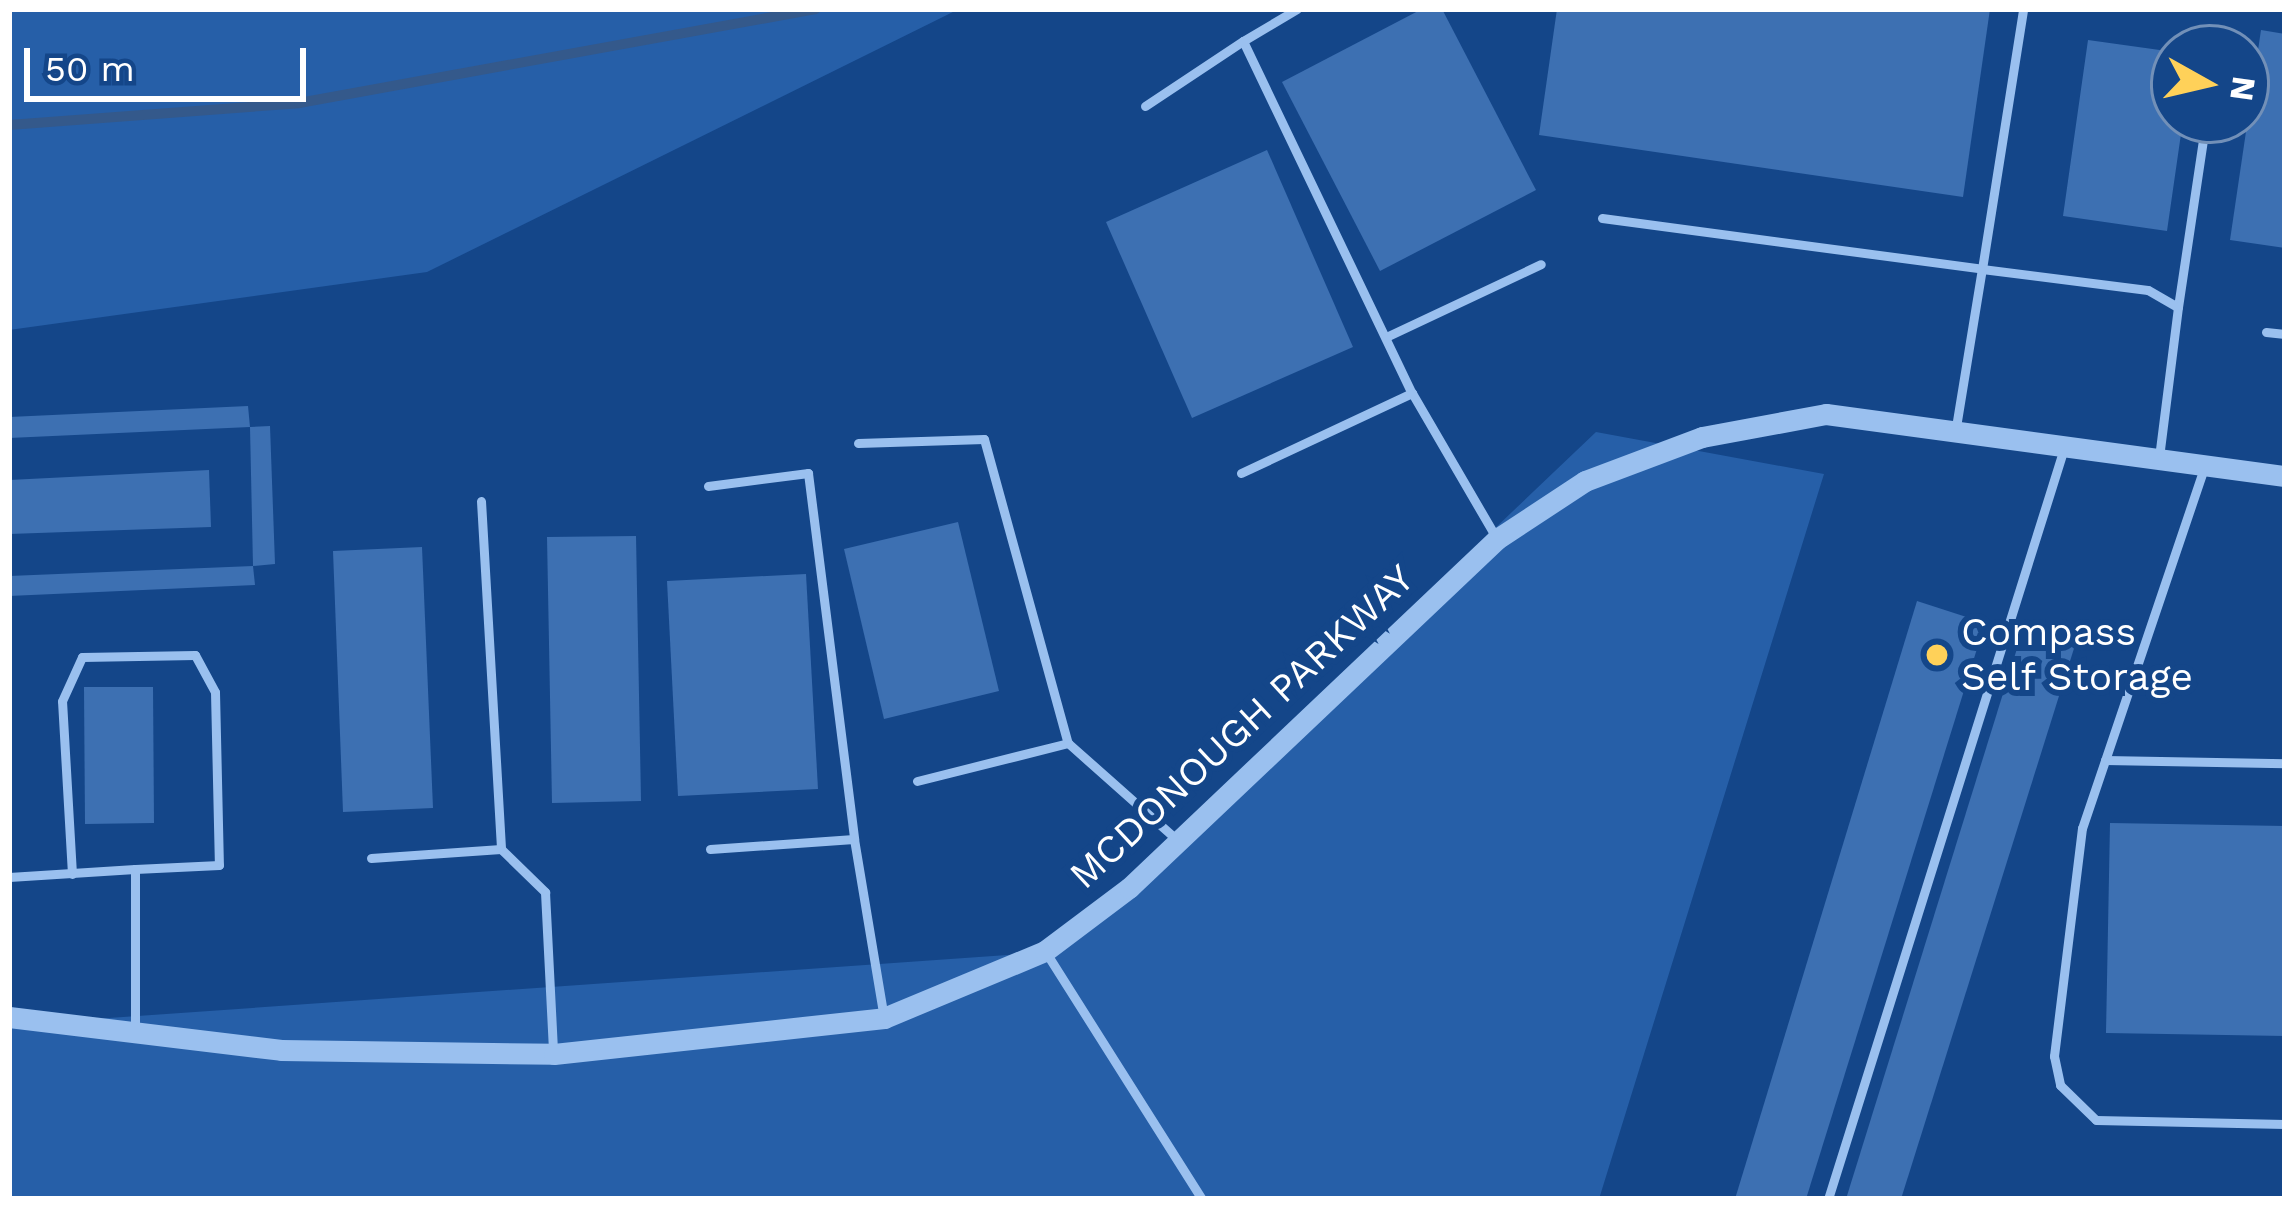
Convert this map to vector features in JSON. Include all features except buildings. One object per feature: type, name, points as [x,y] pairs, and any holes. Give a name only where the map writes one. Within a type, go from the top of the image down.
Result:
[{"type":"street","name":"MCDONOUGH PARKWAY","points":[[9,1017],[281,1050],[554,1054],[884,1018],[1045,951],[1180,843],[1497,539],[1585,481],[1702,437],[1826,414],[1956,427],[2285,476]]},
{"type":"lane","points":[[1145,106],[1297,9]]},
{"type":"lane","points":[[1956,427],[2023,9]]},
{"type":"lane","points":[[1243,41],[1412,393],[1497,539]]},
{"type":"lane","points":[[2159,457],[2202,144]]},
{"type":"lane","points":[[1602,218],[2148,290],[2178,307]]},
{"type":"lane","points":[[1386,337],[1541,264]]},
{"type":"lane","points":[[2266,332],[2285,334]]},
{"type":"lane","points":[[1240,473],[1412,393]]},
{"type":"lane","points":[[858,443],[984,440],[1068,743],[1180,843]]},
{"type":"lane","points":[[1828,1199],[2066,443]]},
{"type":"lane","points":[[2205,464],[2082,828],[2054,1056],[2060,1085],[2096,1120],[2285,1124]]},
{"type":"lane","points":[[708,486],[808,473],[854,839],[884,1018]]},
{"type":"lane","points":[[481,501],[501,849],[545,892],[554,1054]]},
{"type":"lane","points":[[9,877],[72,874],[135,869],[219,865],[215,692],[195,655],[82,657],[62,701],[72,874]]},
{"type":"lane","points":[[917,781],[1068,743]]},
{"type":"lane","points":[[2104,760],[2285,763]]},
{"type":"lane","points":[[710,849],[854,839]]},
{"type":"lane","points":[[371,858],[501,849]]},
{"type":"lane","points":[[135,869],[135,1032]]},
{"type":"lane","points":[[1045,951],[1202,1199]]},
{"type":"shaded area","points":[[9,9],[959,9],[427,272],[9,330]]},
{"type":"shaded area","points":[[1596,432],[1824,474],[1599,1199],[9,1199],[9,1025],[1050,952]]},
{"type":"waterway","points":[[9,125],[299,103],[816,9]]},
{"type":"place","name":"Compass Self Storage","points":[[1937,655]]}]
